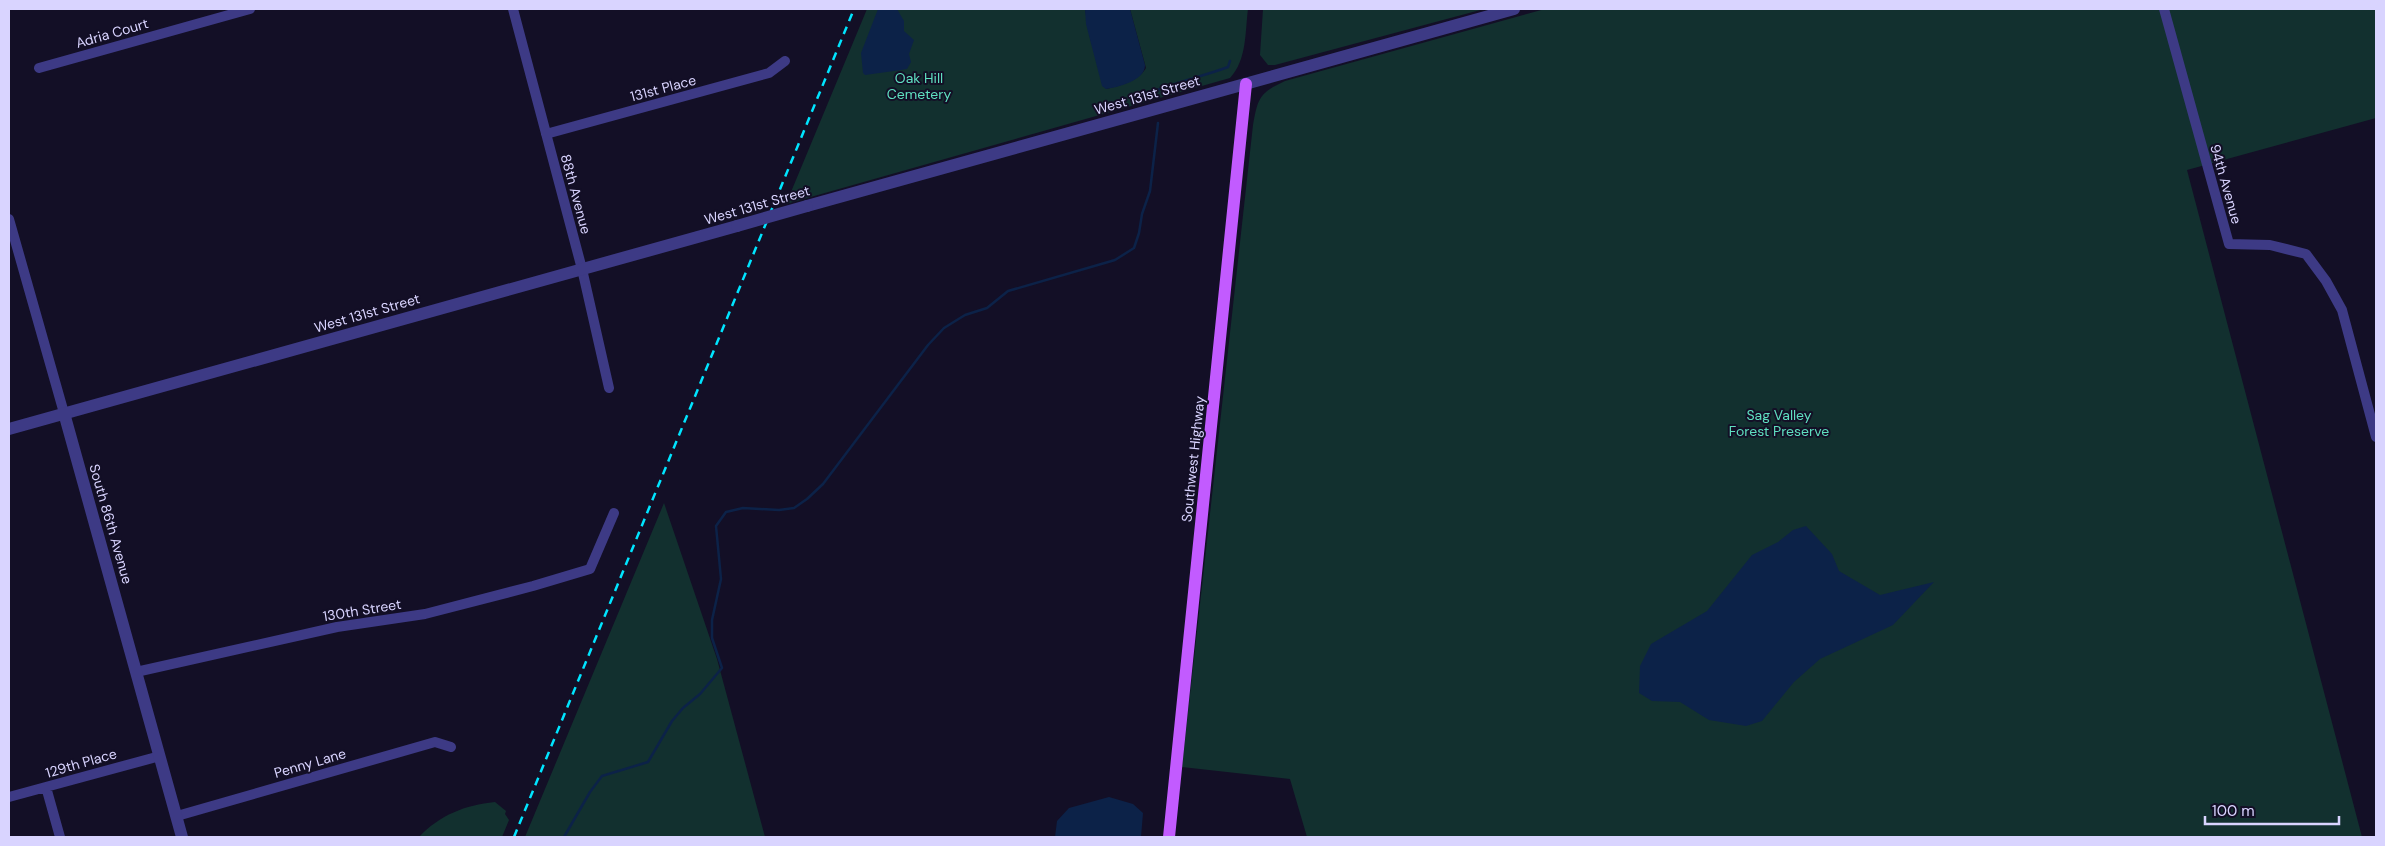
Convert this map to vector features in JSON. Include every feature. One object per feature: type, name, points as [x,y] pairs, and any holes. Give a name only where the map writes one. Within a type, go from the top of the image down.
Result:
[{"type":"main road","name":"Southwest Highway","points":[[1169,837],[1246,84]]},
{"type":"street","name":"Adria Court","points":[[40,68],[250,9]]},
{"type":"street","name":"88th Avenue","points":[[512,9],[582,269],[610,388]]},
{"type":"street","name":"West 131st Street","points":[[9,429],[1514,9]]},
{"type":"street","name":"94th Avenue","points":[[2164,9],[2229,244],[2270,245],[2306,254],[2326,281],[2342,310],[2376,438]]},
{"type":"street","name":"131st Place","points":[[546,134],[769,73],[785,61]]},
{"type":"street","name":"South 86th Avenue","points":[[9,219],[182,837]]},
{"type":"street","name":"130th Street","points":[[136,672],[337,627],[425,614],[590,569],[614,513]]},
{"type":"street","name":"Penny Lane","points":[[177,816],[435,742],[451,746]]},
{"type":"street","name":"129th Place","points":[[9,797],[160,756]]},
{"type":"street","points":[[46,787],[60,837]]},
{"type":"green space","name":"Oak Hill Cemetery","points":[[867,9],[1085,9],[1090,38],[1106,89],[1134,80],[1146,68],[1130,9],[1248,9],[1240,63],[1230,78],[786,204]]},
{"type":"green space","points":[[1263,9],[1484,9],[1275,65],[1268,65],[1260,55]]},
{"type":"green space","name":"Sag Valley Forest Preserve","points":[[1545,9],[2376,9],[2376,118],[2187,170],[2362,837],[1307,837],[1290,779],[1182,767],[1253,125],[1258,102],[1270,89],[1285,81]]},
{"type":"green space","points":[[664,503],[717,659],[765,837],[525,837]]},
{"type":"green space","points":[[495,802],[506,811],[505,814],[509,820],[502,837],[419,837],[427,829],[454,812],[484,803]]},
{"type":"water","points":[[878,9],[897,9],[904,21],[904,31],[914,40],[909,54],[911,62],[907,69],[865,75],[863,73],[861,53]]},
{"type":"water","points":[[1085,9],[1130,9],[1145,65],[1144,71],[1136,79],[1124,85],[1111,88],[1106,89],[1102,86],[1086,24]]},
{"type":"water","points":[[1806,526],[1832,554],[1839,571],[1880,595],[1934,582],[1893,625],[1820,659],[1794,682],[1762,721],[1746,726],[1709,720],[1680,702],[1652,701],[1639,693],[1640,666],[1651,644],[1707,611],[1752,555],[1778,542],[1793,530]]},
{"type":"water","points":[[1109,797],[1133,804],[1143,813],[1141,837],[1055,837],[1057,821],[1069,808]]},
{"type":"waterway","points":[[1154,95],[1157,90],[1228,67],[1230,61]]},
{"type":"waterway","points":[[564,837],[590,792],[602,776],[648,762],[672,721],[683,708],[700,694],[722,668],[712,638],[712,620],[721,579],[716,526],[726,512],[743,508],[779,510],[794,508],[807,499],[823,484],[928,345],[944,328],[965,315],[987,308],[1008,291],[1115,260],[1134,248],[1150,191],[1158,123]]},
{"type":"railway","points":[[514,837],[854,9]]}]
